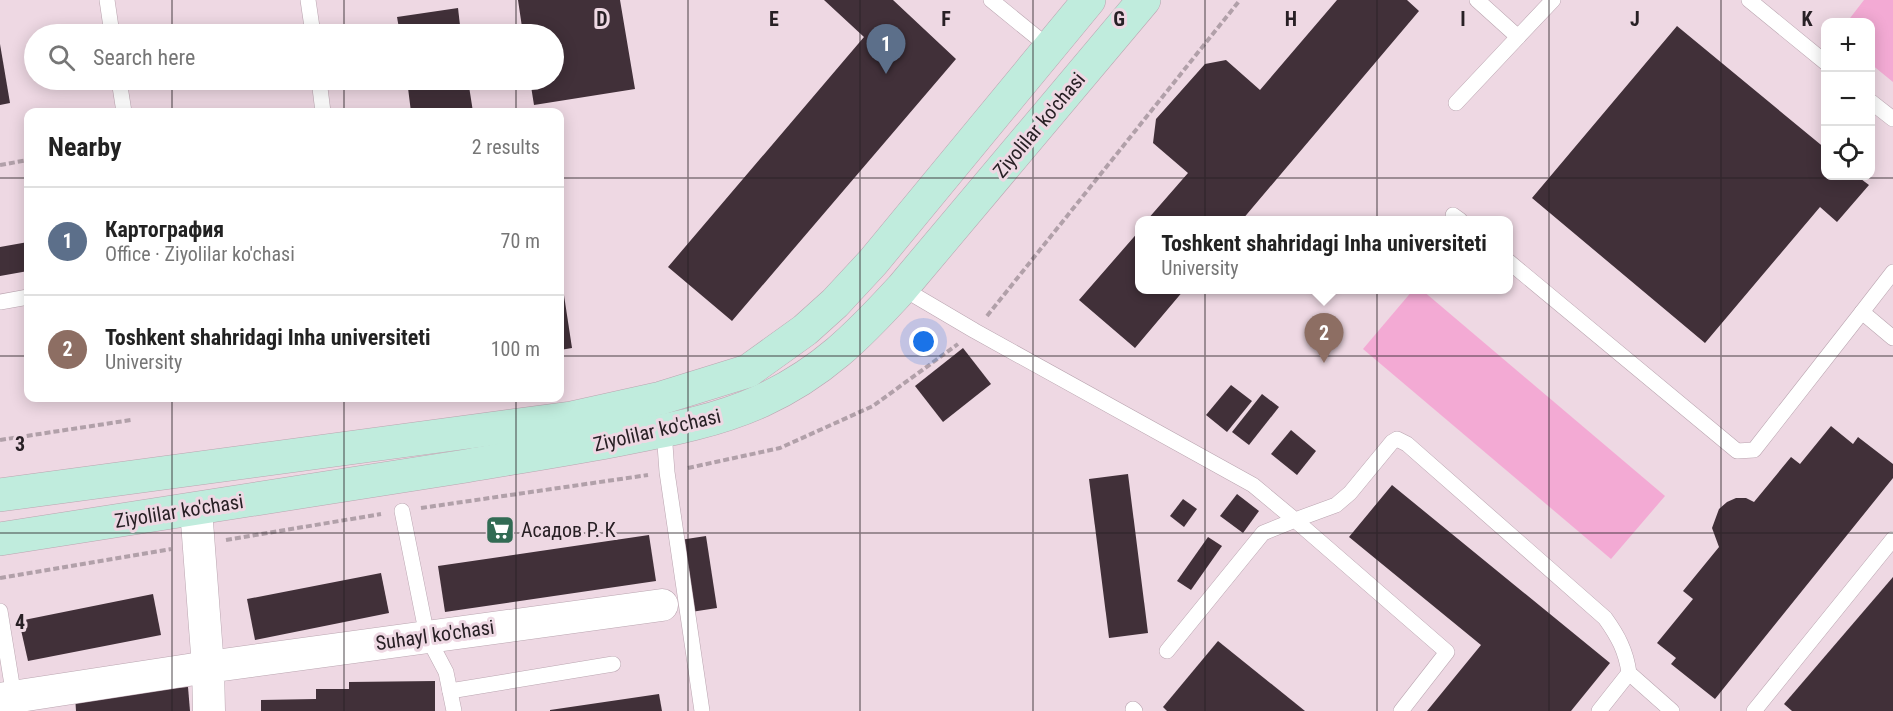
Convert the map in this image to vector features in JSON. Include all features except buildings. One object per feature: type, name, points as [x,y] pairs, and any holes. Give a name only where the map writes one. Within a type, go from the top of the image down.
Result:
[{"type":"main road","name":"Ziyolilar ko'chasi","points":[[0,495],[571,418],[661,398],[748,371],[805,330],[835,303],[873,262],[1089,0]]},
{"type":"main road","name":"Ziyolilar ko'chasi","points":[[0,538],[567,450],[664,431],[739,411],[790,386],[841,352],[862,332],[902,288],[1144,0]]},
{"type":"main road","points":[[90,483],[94,525]]},
{"type":"street","points":[[196,508],[208,667],[209,711]]},
{"type":"street","name":"Suhayl ko'chasi","points":[[7,698],[208,667],[662,605]]},
{"type":"lane","points":[[107,0],[111,24]]},
{"type":"lane","points":[[308,0],[312,24]]},
{"type":"lane","points":[[990,0],[1050,48]]},
{"type":"lane","points":[[1477,0],[1518,37]]},
{"type":"lane","points":[[1456,103],[1553,0]]},
{"type":"lane","points":[[1749,0],[1821,59]]},
{"type":"lane","points":[[121,90],[123,108]]},
{"type":"lane","points":[[320,90],[322,108]]},
{"type":"lane","points":[[1875,105],[1893,119]]},
{"type":"lane","points":[[1513,264],[1737,451],[1754,450],[1893,272]]},
{"type":"lane","points":[[902,288],[1253,485],[1295,519],[1447,652],[1401,711]]},
{"type":"lane","points":[[0,302],[24,298]]},
{"type":"lane","points":[[1863,312],[1893,338]]},
{"type":"lane","points":[[664,431],[702,711]]},
{"type":"lane","points":[[1167,651],[1263,533],[1336,505],[1350,493],[1392,442],[1397,439],[1415,452],[1605,618],[1626,655],[1629,673],[1672,711]]},
{"type":"lane","points":[[402,511],[427,636],[446,672],[454,711]]},
{"type":"lane","points":[[1754,711],[1893,539]]},
{"type":"lane","points":[[0,611],[7,698]]},
{"type":"lane","points":[[450,691],[613,664]]},
{"type":"lane","points":[[1599,711],[1629,673]]},
{"type":"path","points":[[0,165],[24,161]]},
{"type":"path","points":[[0,440],[131,420]]},
{"type":"shaded area","points":[[1864,0],[1893,0],[1893,82],[1875,67],[1875,18],[1850,18]]},
{"type":"shaded area","points":[[1410,294],[1427,294],[1665,496],[1611,559],[1363,349]]},
{"type":"place","name":"Картография","points":[[886,74]]},
{"type":"place","name":"Toshkent shahridagi Inha universiteti","points":[[1324,363]]},
{"type":"place","name":"Асадов Р. К","points":[[500,530]]}]
